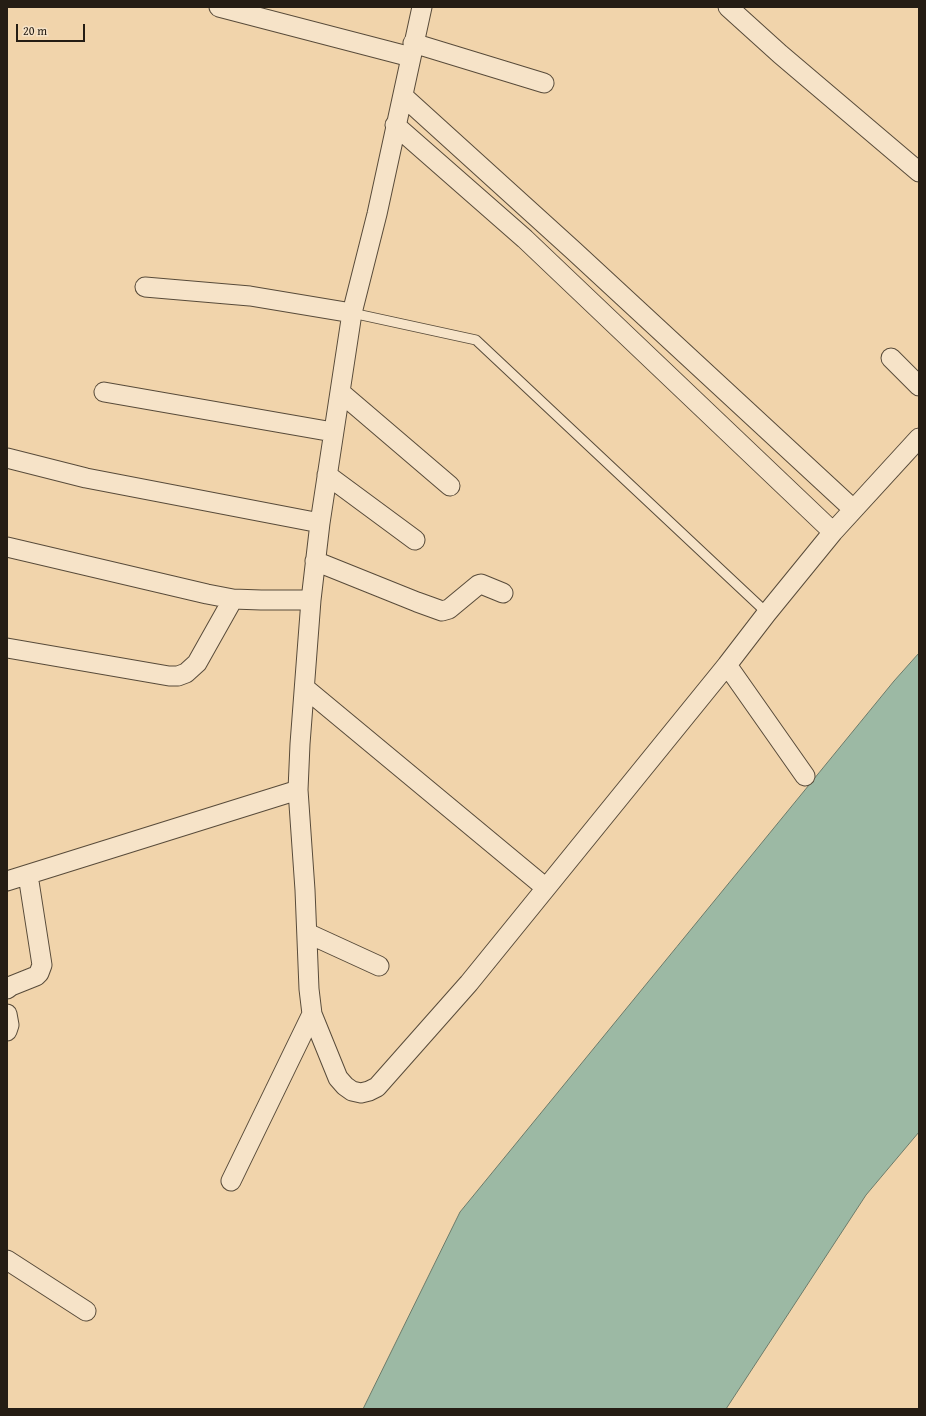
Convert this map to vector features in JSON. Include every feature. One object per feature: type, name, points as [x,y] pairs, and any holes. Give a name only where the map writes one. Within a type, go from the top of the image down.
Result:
[{"type":"street","points":[[219,7],[412,50],[544,83]]},
{"type":"street","points":[[422,7],[395,125],[377,214],[352,312],[315,561],[300,744],[298,790],[309,989],[312,1014],[338,1078],[352,1091],[361,1093],[378,1087],[469,983],[833,532],[853,509],[918,442]]},
{"type":"street","points":[[728,7],[786,59],[919,172]]},
{"type":"street","points":[[402,96],[586,262],[853,509]]},
{"type":"street","points":[[395,125],[525,239],[833,532]]},
{"type":"street","points":[[145,287],[250,296],[352,312]]},
{"type":"street","points":[[891,358],[919,386]]},
{"type":"street","points":[[104,392],[333,432]]},
{"type":"street","points":[[340,392],[450,486]]},
{"type":"street","points":[[7,458],[86,478],[320,522]]},
{"type":"street","points":[[327,475],[415,540]]},
{"type":"street","points":[[7,549],[233,599],[311,600]]},
{"type":"street","points":[[315,561],[442,611],[449,609],[481,584],[503,593]]},
{"type":"street","points":[[7,648],[169,676],[178,676],[186,673],[197,663],[233,599]]},
{"type":"street","points":[[727,665],[805,776]]},
{"type":"street","points":[[304,688],[546,888]]},
{"type":"street","points":[[7,881],[298,790]]},
{"type":"street","points":[[7,989],[36,976],[42,965],[28,875]]},
{"type":"street","points":[[307,934],[379,966]]},
{"type":"street","points":[[7,1014],[9,1025],[7,1031]]},
{"type":"street","points":[[231,1181],[312,1014]]},
{"type":"street","points":[[7,1260],[86,1311]]},
{"type":"lane","points":[[352,312],[476,340],[767,613]]},
{"type":"shaded area","points":[[919,653],[919,1132],[866,1195],[726,1409],[363,1409],[460,1212],[894,681]]}]
